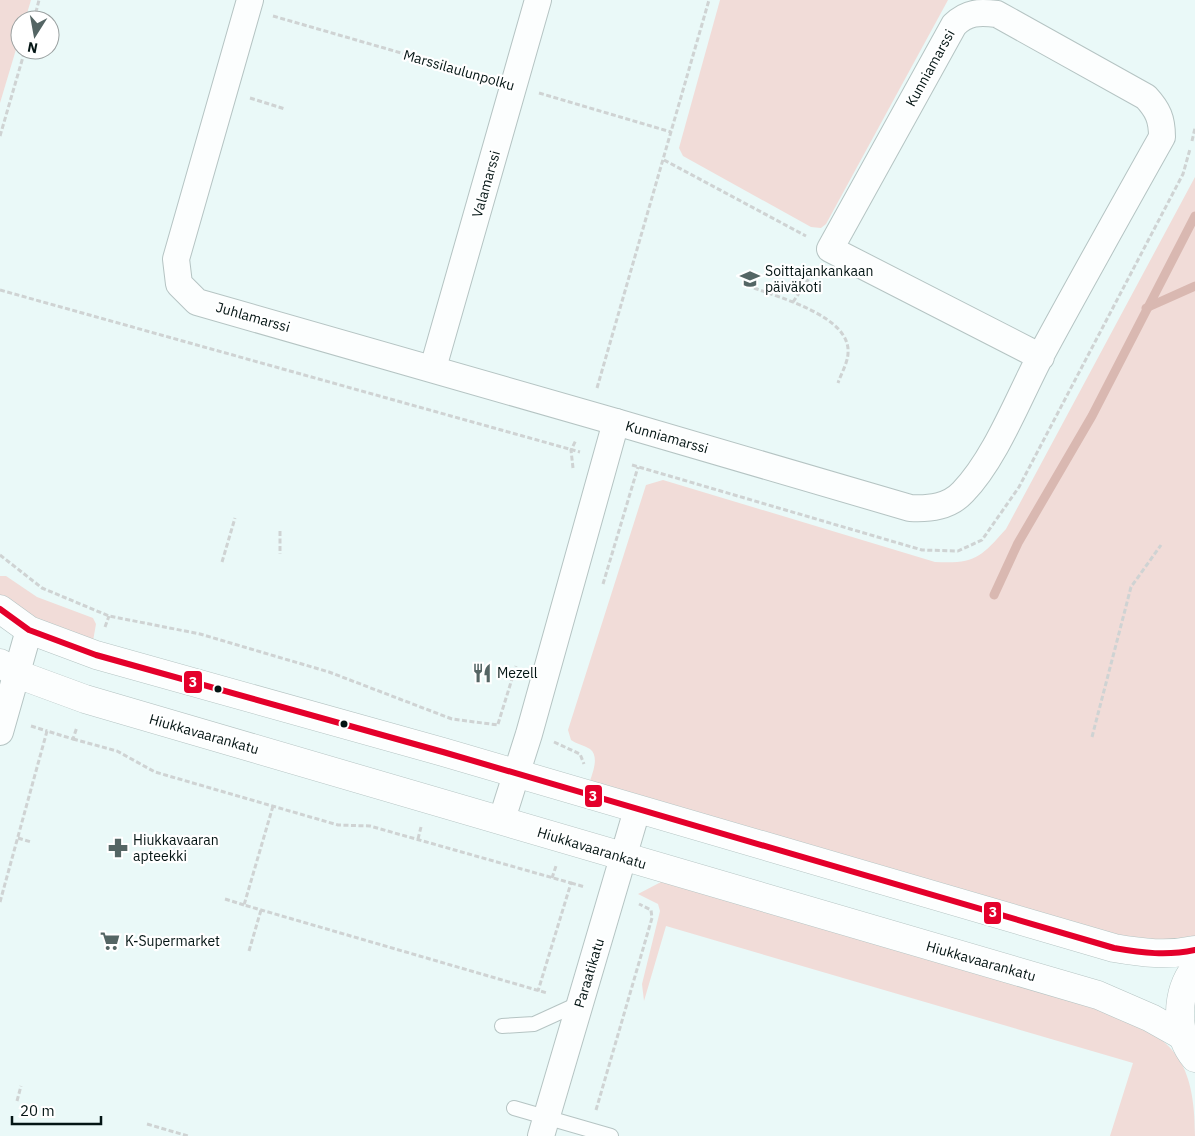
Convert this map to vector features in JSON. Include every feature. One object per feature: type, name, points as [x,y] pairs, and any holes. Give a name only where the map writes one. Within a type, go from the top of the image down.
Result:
[{"type":"street","name":"Valamarssi","points":[[433,368],[538,0]]},
{"type":"street","name":"Juhlamarssi","points":[[249,4],[176,259],[179,284],[197,302],[433,368],[616,422]]},
{"type":"street","name":"Kunniamarssi","points":[[502,819],[528,734],[616,422],[910,508],[928,508],[948,503],[962,493],[983,466],[1162,137],[1162,123],[1158,110],[1146,97],[997,14],[980,12],[963,16],[954,25],[830,249]]},
{"type":"street","points":[[830,249],[1041,357]]},
{"type":"street","points":[[0,610],[29,630],[96,655],[516,774],[1114,948],[1149,955],[1195,950]]},
{"type":"street","points":[[0,732],[8,669],[29,630]]},
{"type":"street","name":"Hiukkavaarankatu","points":[[8,669],[85,699],[502,819],[624,858],[1098,995],[1151,1018],[1191,1054]]},
{"type":"street","name":"Paraatikatu","points":[[543,1127],[637,810]]},
{"type":"street","points":[[1191,1054],[1180,1015],[1182,995],[1189,975],[1195,968]]},
{"type":"lane","points":[[502,1026],[534,1024],[580,1003]]},
{"type":"lane","points":[[514,1108],[543,1127],[590,1130],[612,1136]]},
{"type":"path","name":"Marssilaulunpolku","points":[[249,4],[514,86],[671,132],[709,0]]},
{"type":"path","points":[[0,136],[22,60]]},
{"type":"path","points":[[224,90],[285,108]]},
{"type":"path","points":[[0,290],[606,458],[922,550],[958,551],[982,540],[1019,487],[1183,174],[1195,128]]},
{"type":"path","points":[[664,160],[830,249],[793,302]]},
{"type":"path","points":[[754,288],[793,302],[832,322],[846,337],[848,354],[838,383]]},
{"type":"path","points":[[222,562],[235,518]]},
{"type":"path","points":[[280,531],[280,554]]},
{"type":"path","points":[[1092,737],[1131,586],[1162,545]]},
{"type":"path","points":[[1,557],[42,588],[109,616],[200,634],[329,672],[452,718],[498,724],[555,742],[580,754],[584,762],[584,770],[577,792]]},
{"type":"path","points":[[96,655],[109,616]]},
{"type":"path","points":[[73,740],[85,699]]},
{"type":"path","points":[[0,902],[47,732],[117,750],[155,772],[338,825],[370,826],[571,883],[644,906],[650,910],[652,918],[590,1130]]},
{"type":"path","points":[[244,905],[273,806]]},
{"type":"path","points":[[18,838],[31,842]]},
{"type":"path","points":[[552,878],[564,839]]},
{"type":"path","points":[[538,990],[571,883]]},
{"type":"path","points":[[225,899],[580,1003]]},
{"type":"path","points":[[249,951],[261,910]]},
{"type":"path","points":[[17,1101],[21,1086]]},
{"type":"path","points":[[147,1124],[188,1136]]},
{"type":"shaded area","points":[[0,0],[31,0],[28,10],[10,10],[10,60],[13,60],[0,103]]},
{"type":"shaded area","points":[[720,0],[948,0],[826,224],[821,228],[811,227],[683,156],[679,148]]},
{"type":"shaded area","points":[[1195,177],[1195,942],[1110,937],[589,784],[595,761],[593,752],[571,740],[568,730],[646,485],[663,480],[935,562],[959,562],[976,557],[990,547],[1006,529]]},
{"type":"shaded area","points":[[0,576],[6,576],[37,597],[93,618],[96,624],[93,641],[25,614],[0,596]]},
{"type":"shaded area","points":[[661,882],[675,883],[1089,1003],[1115,1014],[1155,1035],[1170,1048],[1181,1063],[1189,1082],[1194,1106],[1195,1136],[1110,1136],[1133,1063],[666,926],[644,1001],[642,984],[660,911],[658,904],[638,894]]},
{"type":"waterway","points":[[994,595],[1018,543],[1092,416],[1195,216]]},
{"type":"waterway","points":[[1146,308],[1195,286]]},
{"type":"transit line","name":"3","points":[[0,609],[29,630],[96,655],[443,752],[1114,948],[1155,953],[1195,950]]},
{"type":"place","name":"Soittajankankaan päiväkoti","points":[[750,279]]},
{"type":"place","name":"Mezell","points":[[482,673]]},
{"type":"place","name":"Hiukkavaaran apteekki","points":[[118,848]]},
{"type":"place","name":"K-Supermarket","points":[[110,941]]}]
